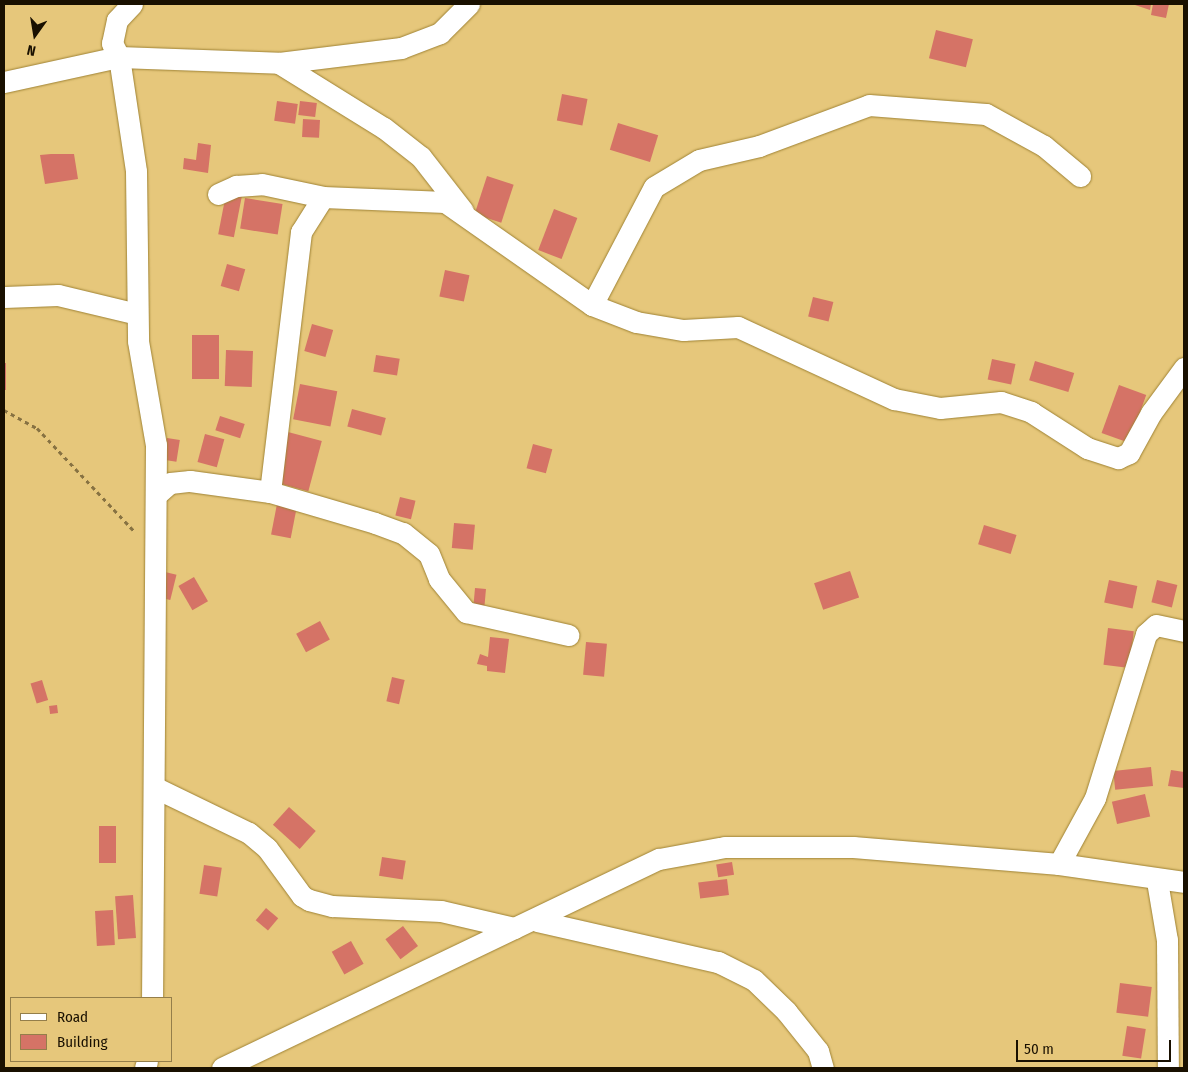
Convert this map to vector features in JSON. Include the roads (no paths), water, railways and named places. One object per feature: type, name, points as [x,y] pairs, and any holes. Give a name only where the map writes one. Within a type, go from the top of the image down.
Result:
[{"type":"street","points":[[132,4],[113,30],[112,43],[119,57],[136,171],[137,314],[156,445],[156,788],[152,997]]},
{"type":"street","points":[[4,82],[119,57],[278,63],[401,48],[425,40],[454,22],[469,4]]},
{"type":"street","points":[[278,63],[384,128],[421,157],[465,213],[526,262],[592,305],[665,329],[738,326],[914,406],[940,408],[1001,402],[1032,412],[1087,448],[1118,458],[1130,453],[1150,413],[1184,368]]},
{"type":"street","points":[[592,305],[646,196],[663,180],[699,160],[759,146],[869,104],[986,114],[1044,146],[1080,176]]},
{"type":"street","points":[[218,194],[236,186],[262,184],[323,197],[435,200],[465,213]]},
{"type":"street","points":[[270,492],[301,232],[323,197]]},
{"type":"street","points":[[4,296],[58,295],[137,314]]},
{"type":"street","points":[[156,495],[170,483],[190,481],[270,492],[403,533],[429,554],[453,599],[478,618],[568,635]]},
{"type":"street","points":[[1059,864],[1095,798],[1146,634],[1156,625],[1184,631]]},
{"type":"street","points":[[156,788],[248,833],[267,848],[302,896],[309,900],[332,906],[441,911],[514,928]]},
{"type":"street","points":[[222,1068],[514,928],[537,921],[659,859],[725,847],[853,847],[1059,864],[1157,881],[1184,882]]},
{"type":"street","points":[[1157,881],[1167,940],[1168,1068]]},
{"type":"street","points":[[537,921],[690,954],[754,980],[792,1018],[818,1051],[823,1068]]}]
